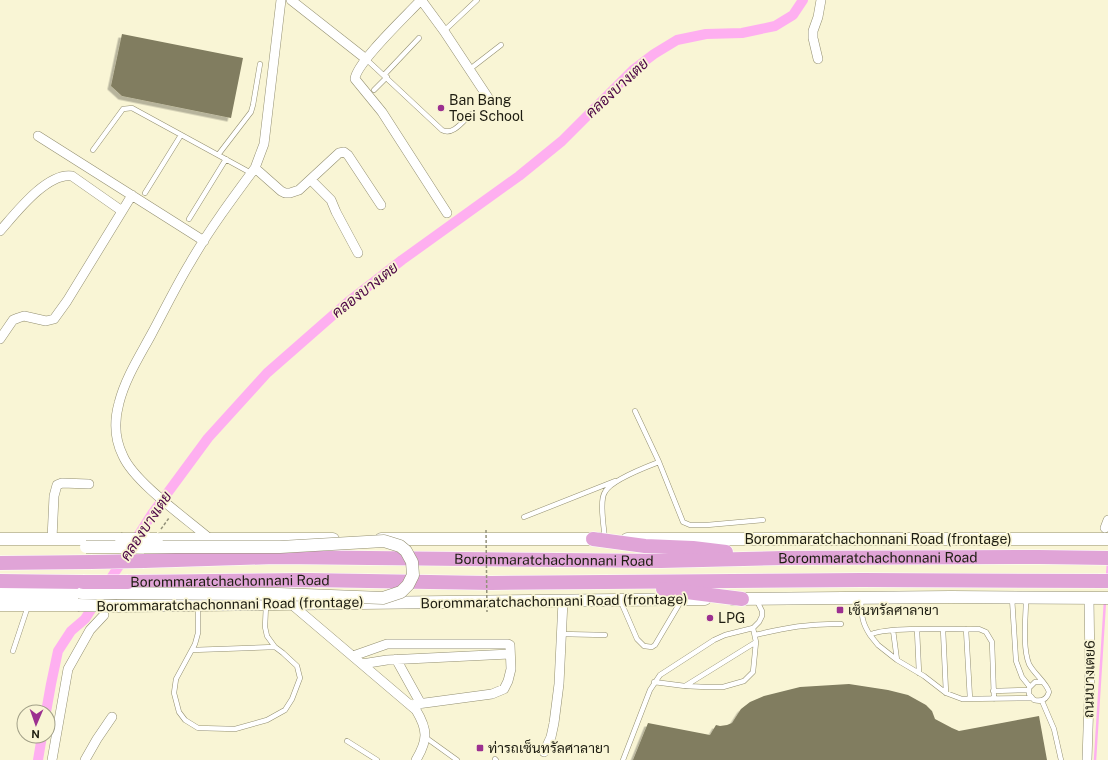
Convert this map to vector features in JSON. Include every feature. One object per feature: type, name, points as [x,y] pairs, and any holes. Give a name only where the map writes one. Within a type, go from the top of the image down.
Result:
[{"type":"highway","points":[[599,539],[645,546],[693,548],[784,558]]},
{"type":"highway","name":"Borommaratchachonnani Road","points":[[0,563],[276,557],[661,561],[784,558],[1103,558]]},
{"type":"highway","name":"Borommaratchachonnani Road","points":[[0,581],[81,593],[128,582],[306,580],[490,583],[862,580],[1108,581]]},
{"type":"highway","points":[[613,582],[749,599]]},
{"type":"main road","name":"Borommaratchachonnani Road (frontage)","points":[[0,539],[599,539],[1105,531]]},
{"type":"main road","points":[[0,547],[280,547],[384,541],[400,546],[406,551],[412,562],[413,575],[408,585],[401,592],[383,598],[279,594],[0,593]]},
{"type":"main road","name":"Borommaratchachonnani Road (frontage)","points":[[0,605],[29,605],[81,593],[117,606],[682,599],[1108,598]]},
{"type":"street","points":[[210,539],[155,493],[135,474],[123,457],[118,443],[116,430],[118,404],[126,381],[190,263],[253,171],[264,144],[281,0]]},
{"type":"street","points":[[290,0],[366,58]]},
{"type":"street","points":[[447,213],[382,112],[355,79],[356,74],[366,58],[422,0],[489,99]]},
{"type":"street","points":[[818,59],[813,38],[821,0]]},
{"type":"street","points":[[38,136],[204,241]]},
{"type":"street","points":[[253,171],[281,191],[290,193],[299,190],[339,153],[344,152],[382,205]]},
{"type":"street","points":[[1,229],[30,196],[65,175],[72,176],[122,211]]},
{"type":"street","points":[[311,180],[331,200],[358,253]]},
{"type":"street","points":[[0,339],[13,320],[18,318],[24,316],[46,321],[54,319],[67,301],[132,195]]},
{"type":"street","points":[[52,539],[54,496],[57,485],[62,483],[89,484]]},
{"type":"street","name":"ถนนบางเตย6","points":[[1087,760],[1092,598]]},
{"type":"street","points":[[544,752],[551,737],[559,684],[563,601]]},
{"type":"street","points":[[290,603],[416,710],[424,723],[425,738],[420,759]]},
{"type":"street","points":[[52,760],[68,669],[90,630],[104,615]]},
{"type":"street","points":[[353,656],[387,644],[510,645],[510,676],[504,689],[492,694],[410,705]]},
{"type":"street","points":[[448,644],[448,657]]},
{"type":"street","points":[[362,664],[396,659],[510,654]]},
{"type":"street","points":[[396,659],[421,704]]},
{"type":"street","points":[[85,760],[112,717]]},
{"type":"lane","points":[[444,31],[477,0]]},
{"type":"lane","points":[[374,90],[419,38]]},
{"type":"lane","points":[[470,69],[501,45]]},
{"type":"lane","points":[[366,58],[445,132],[455,129],[470,114]]},
{"type":"lane","points":[[218,155],[251,112],[260,64]]},
{"type":"lane","points":[[93,150],[123,109],[132,108],[218,155],[253,171]]},
{"type":"lane","points":[[145,194],[181,135]]},
{"type":"lane","points":[[189,219],[226,159]]},
{"type":"lane","points":[[635,411],[659,462],[683,522],[690,525],[707,525],[763,520]]},
{"type":"lane","points":[[524,517],[659,462]]},
{"type":"lane","points":[[599,539],[604,492],[620,479]]},
{"type":"lane","points":[[862,598],[863,624],[878,645],[897,660],[919,673],[946,693],[962,700],[1032,698],[1042,701],[1048,696],[1049,692],[1048,688],[1032,669],[1027,657],[1026,598]]},
{"type":"lane","points":[[1012,598],[1016,660],[1022,677],[1029,688],[1029,694],[1032,698]]},
{"type":"lane","points":[[620,600],[638,639],[644,646],[652,647],[655,645],[682,599]]},
{"type":"lane","points":[[623,760],[654,682],[667,669],[714,640],[732,633],[753,628],[759,622],[762,610],[760,605],[749,599]]},
{"type":"lane","points":[[198,604],[198,633],[195,644],[176,679],[174,693],[179,712],[185,720],[198,728],[235,729],[267,720],[285,710],[292,700],[300,678],[297,666],[283,652],[274,647],[267,636],[265,627],[266,604]]},
{"type":"lane","points":[[13,652],[29,605]]},
{"type":"lane","points":[[754,635],[817,623],[841,624]]},
{"type":"lane","points":[[654,682],[706,688],[723,687],[744,681],[753,672],[756,642],[753,628]]},
{"type":"lane","points":[[966,629],[970,700]]},
{"type":"lane","points":[[870,635],[875,632],[893,630],[979,629],[986,632],[992,642],[994,699]]},
{"type":"lane","points":[[893,630],[897,660]]},
{"type":"lane","points":[[917,630],[919,673]]},
{"type":"lane","points":[[943,630],[946,693]]},
{"type":"lane","points":[[561,634],[605,635]]},
{"type":"lane","points":[[684,686],[756,642]]},
{"type":"lane","points":[[192,650],[274,647]]},
{"type":"lane","points":[[993,691],[1029,688],[1035,682],[1042,682]]},
{"type":"lane","points":[[1042,701],[1054,729],[1061,760]]},
{"type":"lane","points":[[425,738],[457,760]]},
{"type":"lane","points":[[347,741],[377,760]]},
{"type":"lane","points":[[445,760],[448,754]]},
{"type":"path","points":[[486,530],[487,612]]},
{"type":"building","points":[[122,34],[243,58],[231,118],[122,96],[111,86]]},
{"type":"building","points":[[849,684],[888,690],[908,695],[926,705],[932,711],[935,719],[959,731],[1039,716],[1047,760],[633,760],[648,723],[710,735],[716,725],[720,726],[732,723],[741,709],[750,702],[764,696],[800,687]]},
{"type":"waterway","name":"คลองบางเตย","points":[[133,544],[152,514],[208,438],[267,373],[348,302],[402,260],[519,176],[562,141],[633,70],[654,54],[677,40],[706,34],[742,33],[775,26],[793,15],[803,0]]},
{"type":"waterway","name":"คลองบางเตย","points":[[106,586],[124,558]]},
{"type":"waterway","points":[[1107,576],[1108,563]]},
{"type":"waterway","name":"คลองบางเตย","points":[[47,704],[58,651],[71,631],[85,619],[97,600]]},
{"type":"waterway","points":[[1095,760],[1105,601]]},
{"type":"waterway","name":"คลองบางเตย","points":[[38,760],[41,744]]},
{"type":"place","name":"Ban Bang Toei School","points":[[441,108]]},
{"type":"place","name":"เซ็นทรัลศาลายา","points":[[840,610]]},
{"type":"place","name":"LPG","points":[[710,618]]},
{"type":"place","name":"ท่ารถเซ็นทรัลศาลายา","points":[[480,748]]}]
